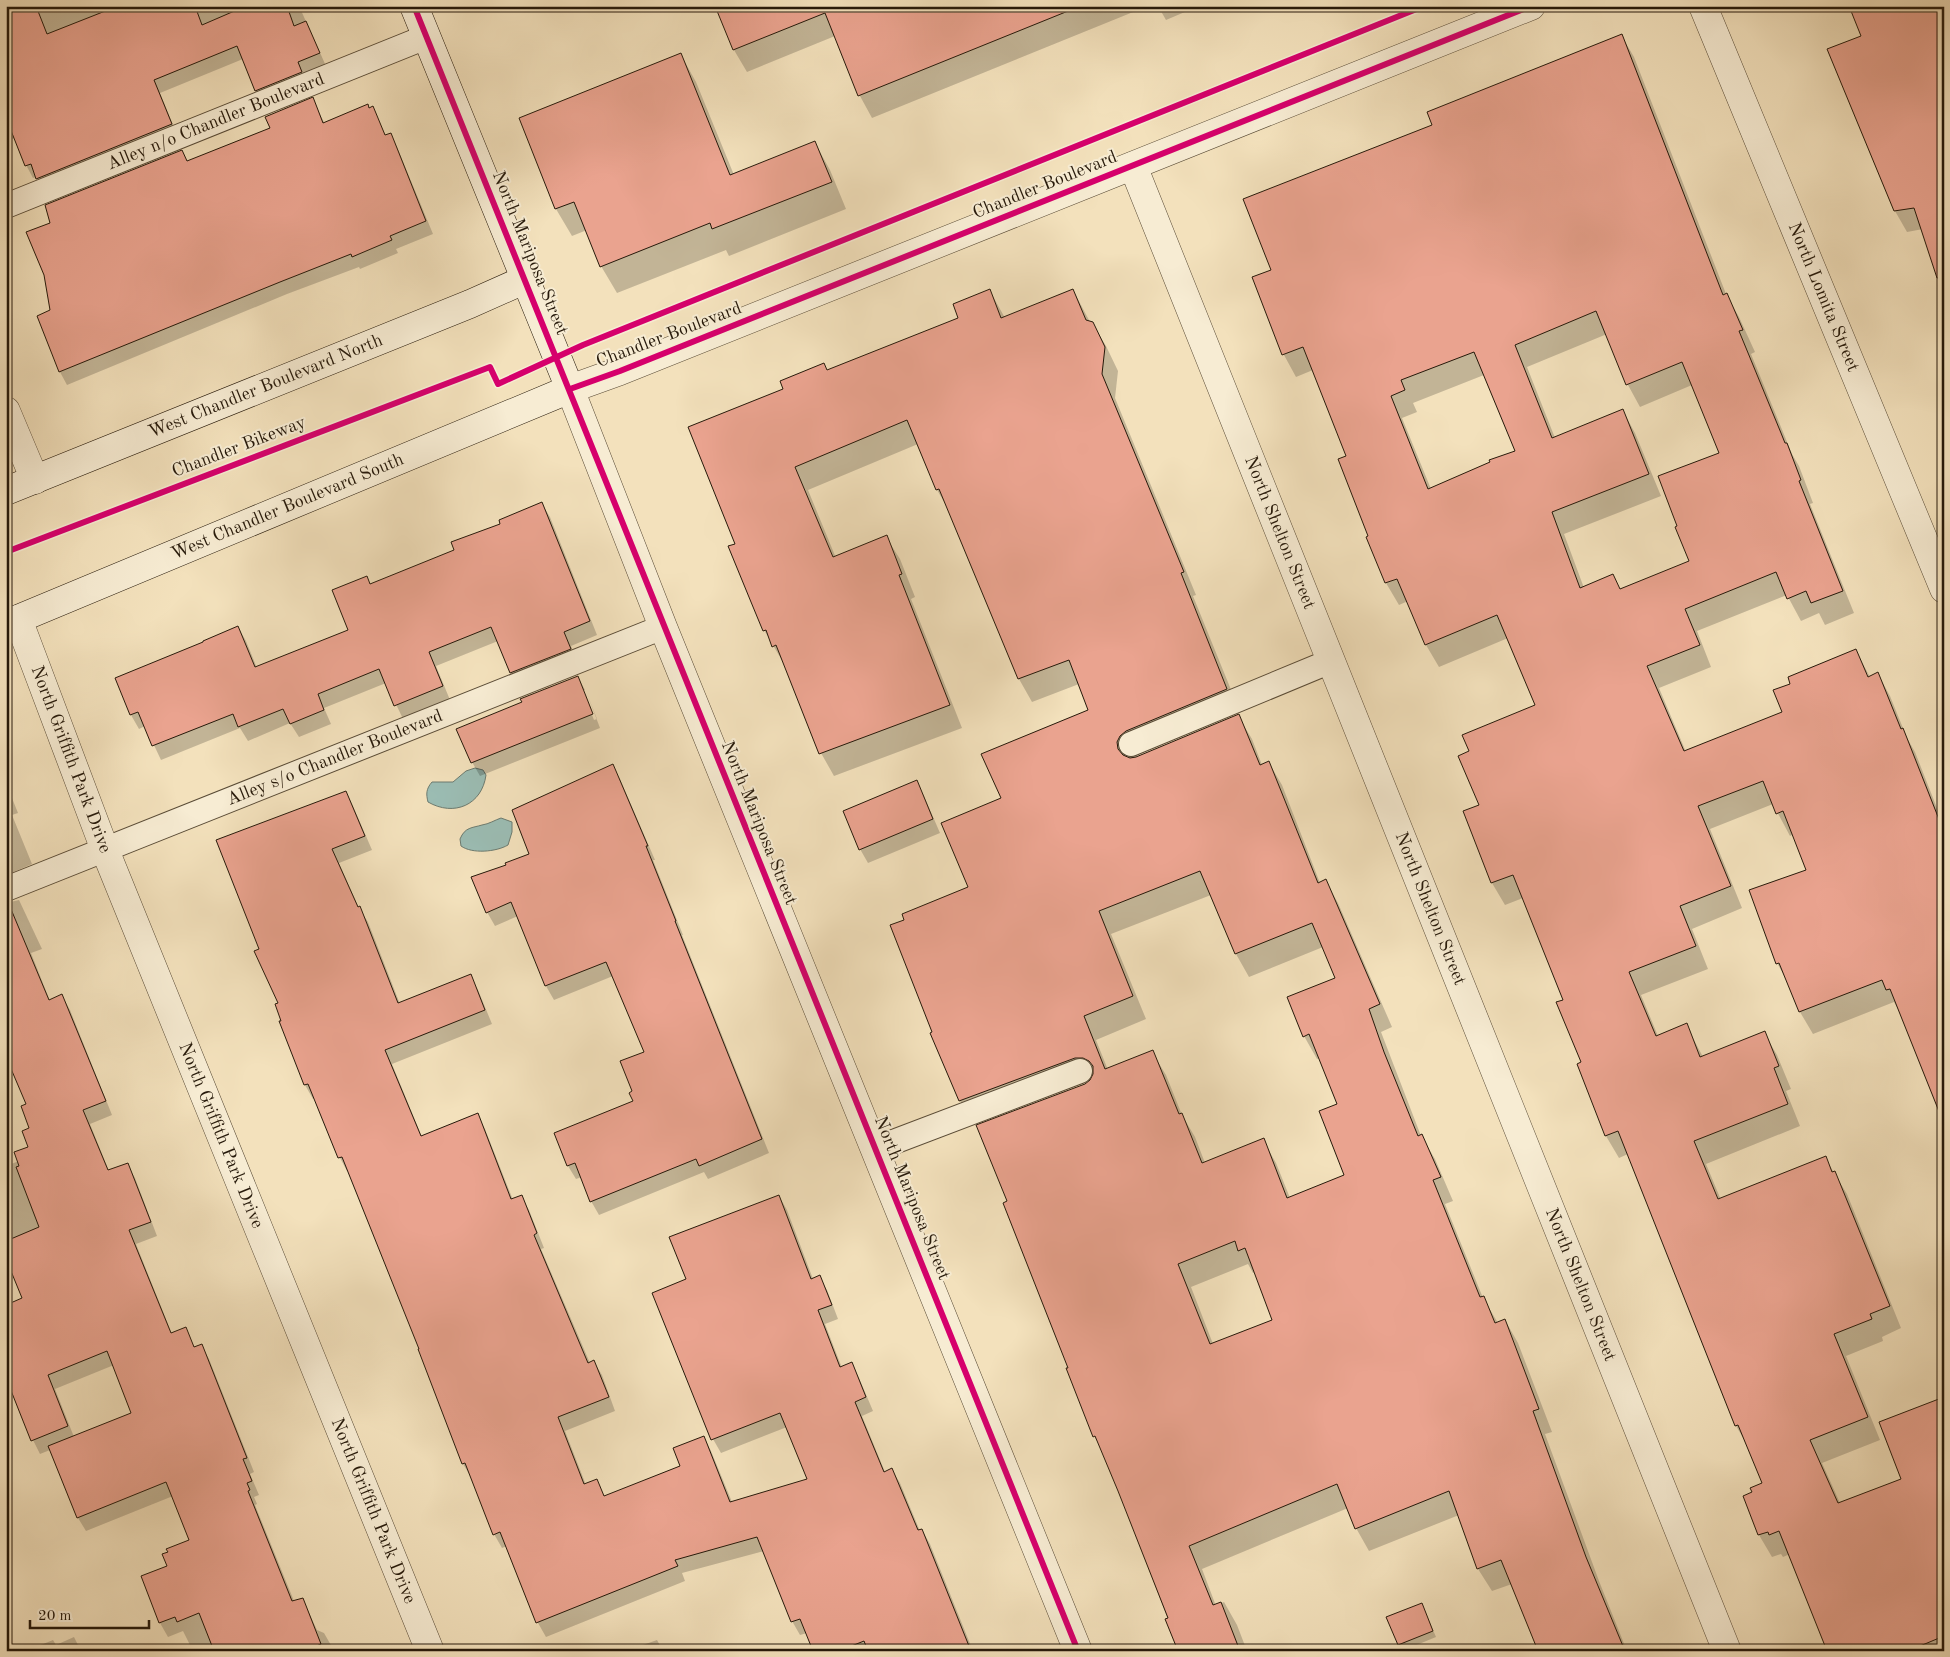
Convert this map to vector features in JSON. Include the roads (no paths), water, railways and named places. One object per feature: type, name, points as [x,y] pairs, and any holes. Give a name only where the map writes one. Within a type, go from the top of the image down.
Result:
[{"type":"street","name":"North Mariposa Street","points":[[414,6],[1078,1651]]},
{"type":"street","name":"Chandler Boulevard","points":[[570,389],[620,371],[1531,6]]},
{"type":"street","name":"North Lomita Street","points":[[1704,6],[1944,589]]},
{"type":"street","name":"North Shelton Street","points":[[1133,166],[1727,1651]]},
{"type":"street","name":"West Chandler Boulevard North","points":[[6,491],[470,304],[524,280]]},
{"type":"street","name":"West Chandler Boulevard South","points":[[12,621],[570,389]]},
{"type":"street","points":[[6,411],[35,480]]},
{"type":"street","name":"North Griffith Park Drive","points":[[12,621],[430,1651]]},
{"type":"lane","name":"Alley n/o Chandler Boulevard","points":[[6,206],[426,38]]},
{"type":"lane","name":"Alley s/o Chandler Boulevard","points":[[6,889],[664,627]]},
{"type":"lane","points":[[1131,744],[1331,661]]},
{"type":"lane","points":[[876,1149],[1080,1071]]},
{"type":"water","points":[[475,768],[483,770],[486,775],[479,794],[473,801],[457,808],[447,808],[428,802],[427,792],[432,782],[453,782],[466,771]]},
{"type":"water","points":[[501,818],[512,822],[512,832],[508,845],[484,851],[466,849],[461,846],[460,839],[467,830]]}]
